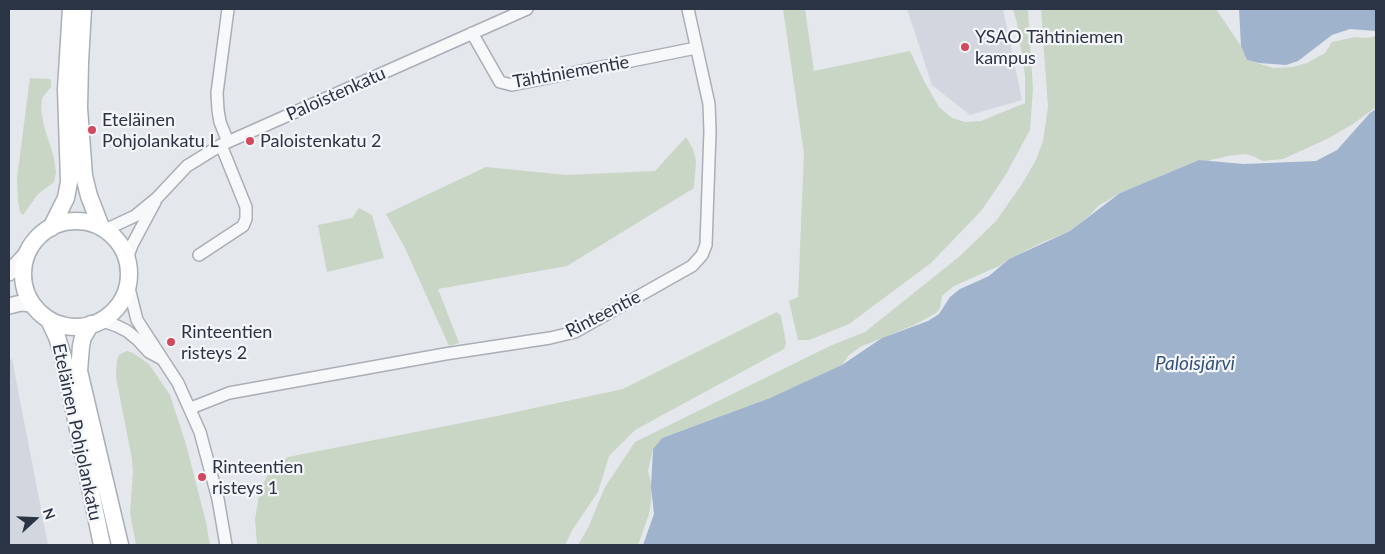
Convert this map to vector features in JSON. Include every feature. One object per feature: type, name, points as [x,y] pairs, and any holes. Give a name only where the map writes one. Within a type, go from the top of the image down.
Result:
[{"type":"main road","points":[[51,228],[66,198],[69,182],[66,89],[72,9]]},
{"type":"main road","points":[[83,9],[79,108],[84,176],[89,196],[104,228],[122,246],[127,259],[128,284],[120,304],[111,313],[96,322],[80,326],[69,326],[49,320],[32,304],[27,293],[24,267],[28,252],[38,237],[51,228],[66,223],[78,221],[104,228]]},
{"type":"main road","name":"Eteläinen Pohjolankatu","points":[[49,320],[63,357],[102,545]]},
{"type":"main road","name":"Eteläinen Pohjolankatu","points":[[96,322],[83,337],[80,346],[79,371],[120,545]]},
{"type":"street","points":[[199,255],[243,226],[246,219],[246,208],[225,144],[218,101],[228,9]]},
{"type":"street","name":"Paloistenkatu","points":[[104,228],[135,216],[157,198],[187,166],[225,144],[527,9]]},
{"type":"street","name":"Rinteentie","points":[[191,408],[229,392],[445,354],[550,338],[575,332],[692,266],[702,255],[706,245],[710,132],[709,104],[688,9]]},
{"type":"street","name":"Tähtiniementie","points":[[472,33],[500,82],[512,85],[696,48]]},
{"type":"street","name":"Paloistenkatu","points":[[127,259],[135,239],[157,198]]},
{"type":"street","points":[[9,273],[28,252]]},
{"type":"street","points":[[128,284],[138,320],[178,383],[191,408],[207,454],[218,499],[226,545]]},
{"type":"street","points":[[9,306],[21,303],[32,304]]},
{"type":"street","points":[[96,322],[117,326],[127,331],[149,352],[162,359]]},
{"type":"shaded area","name":"YSAO Tähtiniemen kampus","points":[[907,9],[1003,9],[1022,100],[970,115],[932,85]]},
{"type":"shaded area","points":[[12,359],[48,545],[9,545],[9,360]]},
{"type":"green space","points":[[783,9],[805,9],[814,71],[910,51],[939,107],[952,118],[965,122],[981,121],[1025,103],[1025,76],[1013,9],[1028,9],[1033,89],[1030,130],[1005,176],[981,211],[931,263],[849,324],[809,340],[798,340],[789,301],[798,297],[804,153]]},
{"type":"green space","points":[[1041,9],[1216,9],[1241,46],[1247,60],[1273,68],[1293,67],[1307,63],[1325,53],[1332,42],[1355,37],[1366,38],[1376,36],[1376,107],[1353,124],[1329,138],[1283,159],[1263,161],[1245,154],[1207,161],[1199,160],[1120,193],[1098,206],[1070,231],[1041,243],[999,266],[954,286],[942,296],[940,308],[936,313],[914,325],[860,347],[833,371],[770,398],[662,438],[653,449],[648,471],[652,486],[651,502],[649,514],[638,545],[578,545],[588,528],[605,487],[635,442],[832,345],[865,332],[960,256],[996,221],[1022,184],[1036,160],[1043,141],[1048,107]]},
{"type":"green space","points":[[30,78],[50,79],[51,82],[51,87],[42,98],[41,110],[56,172],[54,182],[38,194],[23,215],[20,212],[18,201],[17,178]]},
{"type":"green space","points":[[686,137],[693,149],[696,161],[694,188],[567,266],[438,289],[459,343],[449,346],[405,248],[386,214],[486,167],[566,175],[655,171]]},
{"type":"green space","points":[[359,208],[372,215],[384,258],[327,272],[318,225],[352,218]]},
{"type":"green space","points":[[777,312],[781,316],[786,343],[784,349],[635,430],[609,456],[598,492],[573,529],[565,545],[257,545],[255,519],[260,490],[270,470],[288,457],[623,389]]},
{"type":"green space","points":[[127,351],[149,364],[170,395],[186,444],[210,545],[136,545],[130,513],[132,459],[116,377],[119,355]]},
{"type":"water","points":[[1239,9],[1376,9],[1376,31],[1350,29],[1332,35],[1298,61],[1286,65],[1259,63],[1247,60],[1241,46]]},
{"type":"water","name":"Paloisjärvi","points":[[1376,109],[1376,545],[643,545],[654,514],[651,487],[653,449],[662,438],[770,398],[842,365],[882,338],[928,321],[939,314],[950,297],[960,289],[989,276],[1009,259],[1070,231],[1120,193],[1199,160],[1243,164],[1316,161],[1337,150],[1370,113]]},
{"type":"place","name":"YSAO Tähtiniemen kampus","points":[[965,47]]},
{"type":"place","name":"Eteläinen Pohjolankatu L","points":[[92,130]]},
{"type":"place","name":"Paloistenkatu 2","points":[[250,141]]},
{"type":"place","name":"Rinteentien risteys 2","points":[[171,342]]},
{"type":"place","name":"Rinteentien risteys 1","points":[[202,477]]}]
